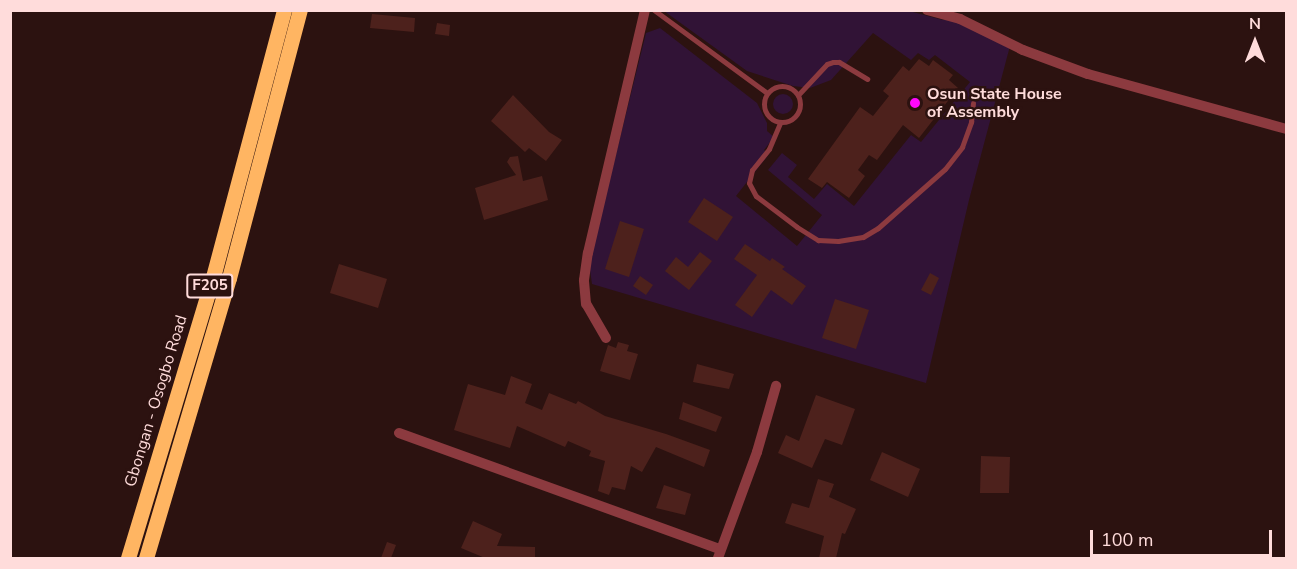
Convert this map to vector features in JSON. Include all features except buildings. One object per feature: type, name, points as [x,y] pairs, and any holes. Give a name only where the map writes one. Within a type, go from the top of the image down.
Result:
[{"type":"main road","name":"Gbongan - Osogbo Road","points":[[128,558],[213,277],[284,10]]},
{"type":"main road","name":"F205","points":[[146,558],[229,278],[300,10]]},
{"type":"street","points":[[606,338],[586,304],[585,268],[645,10]]},
{"type":"street","points":[[927,10],[958,15],[1023,50],[1088,74],[1287,129]]},
{"type":"street","points":[[399,433],[718,554],[757,452],[776,387]]},
{"type":"lane","points":[[654,10],[767,93]]},
{"type":"lane","points":[[767,93],[764,110],[771,119],[780,123],[798,114],[798,96],[827,64],[839,62],[867,79]]},
{"type":"lane","points":[[767,93],[783,86],[798,96]]},
{"type":"lane","points":[[780,123],[769,149],[752,170],[749,183],[756,196],[797,227],[818,240],[838,242],[863,237],[878,228],[945,169],[962,147],[971,122],[974,102]]},
{"type":"shaded area","points":[[664,11],[909,11],[943,20],[952,19],[1010,46],[969,200],[926,383],[592,284],[589,263],[646,33],[660,28],[757,103],[767,123],[767,131],[774,137],[764,150],[769,154],[736,196],[797,246],[822,215],[768,170],[782,153],[797,165],[788,177],[814,199],[827,184],[854,206],[911,135],[921,142],[970,82],[935,55],[929,60],[918,53],[911,60],[873,33],[831,80],[810,88],[793,86],[747,71]]},
{"type":"shaded area","points":[[783,94],[790,97],[793,104],[790,111],[783,114],[776,111],[773,104],[776,97]]},
{"type":"place","name":"Osun State House of Assembly","points":[[915,103]]}]
